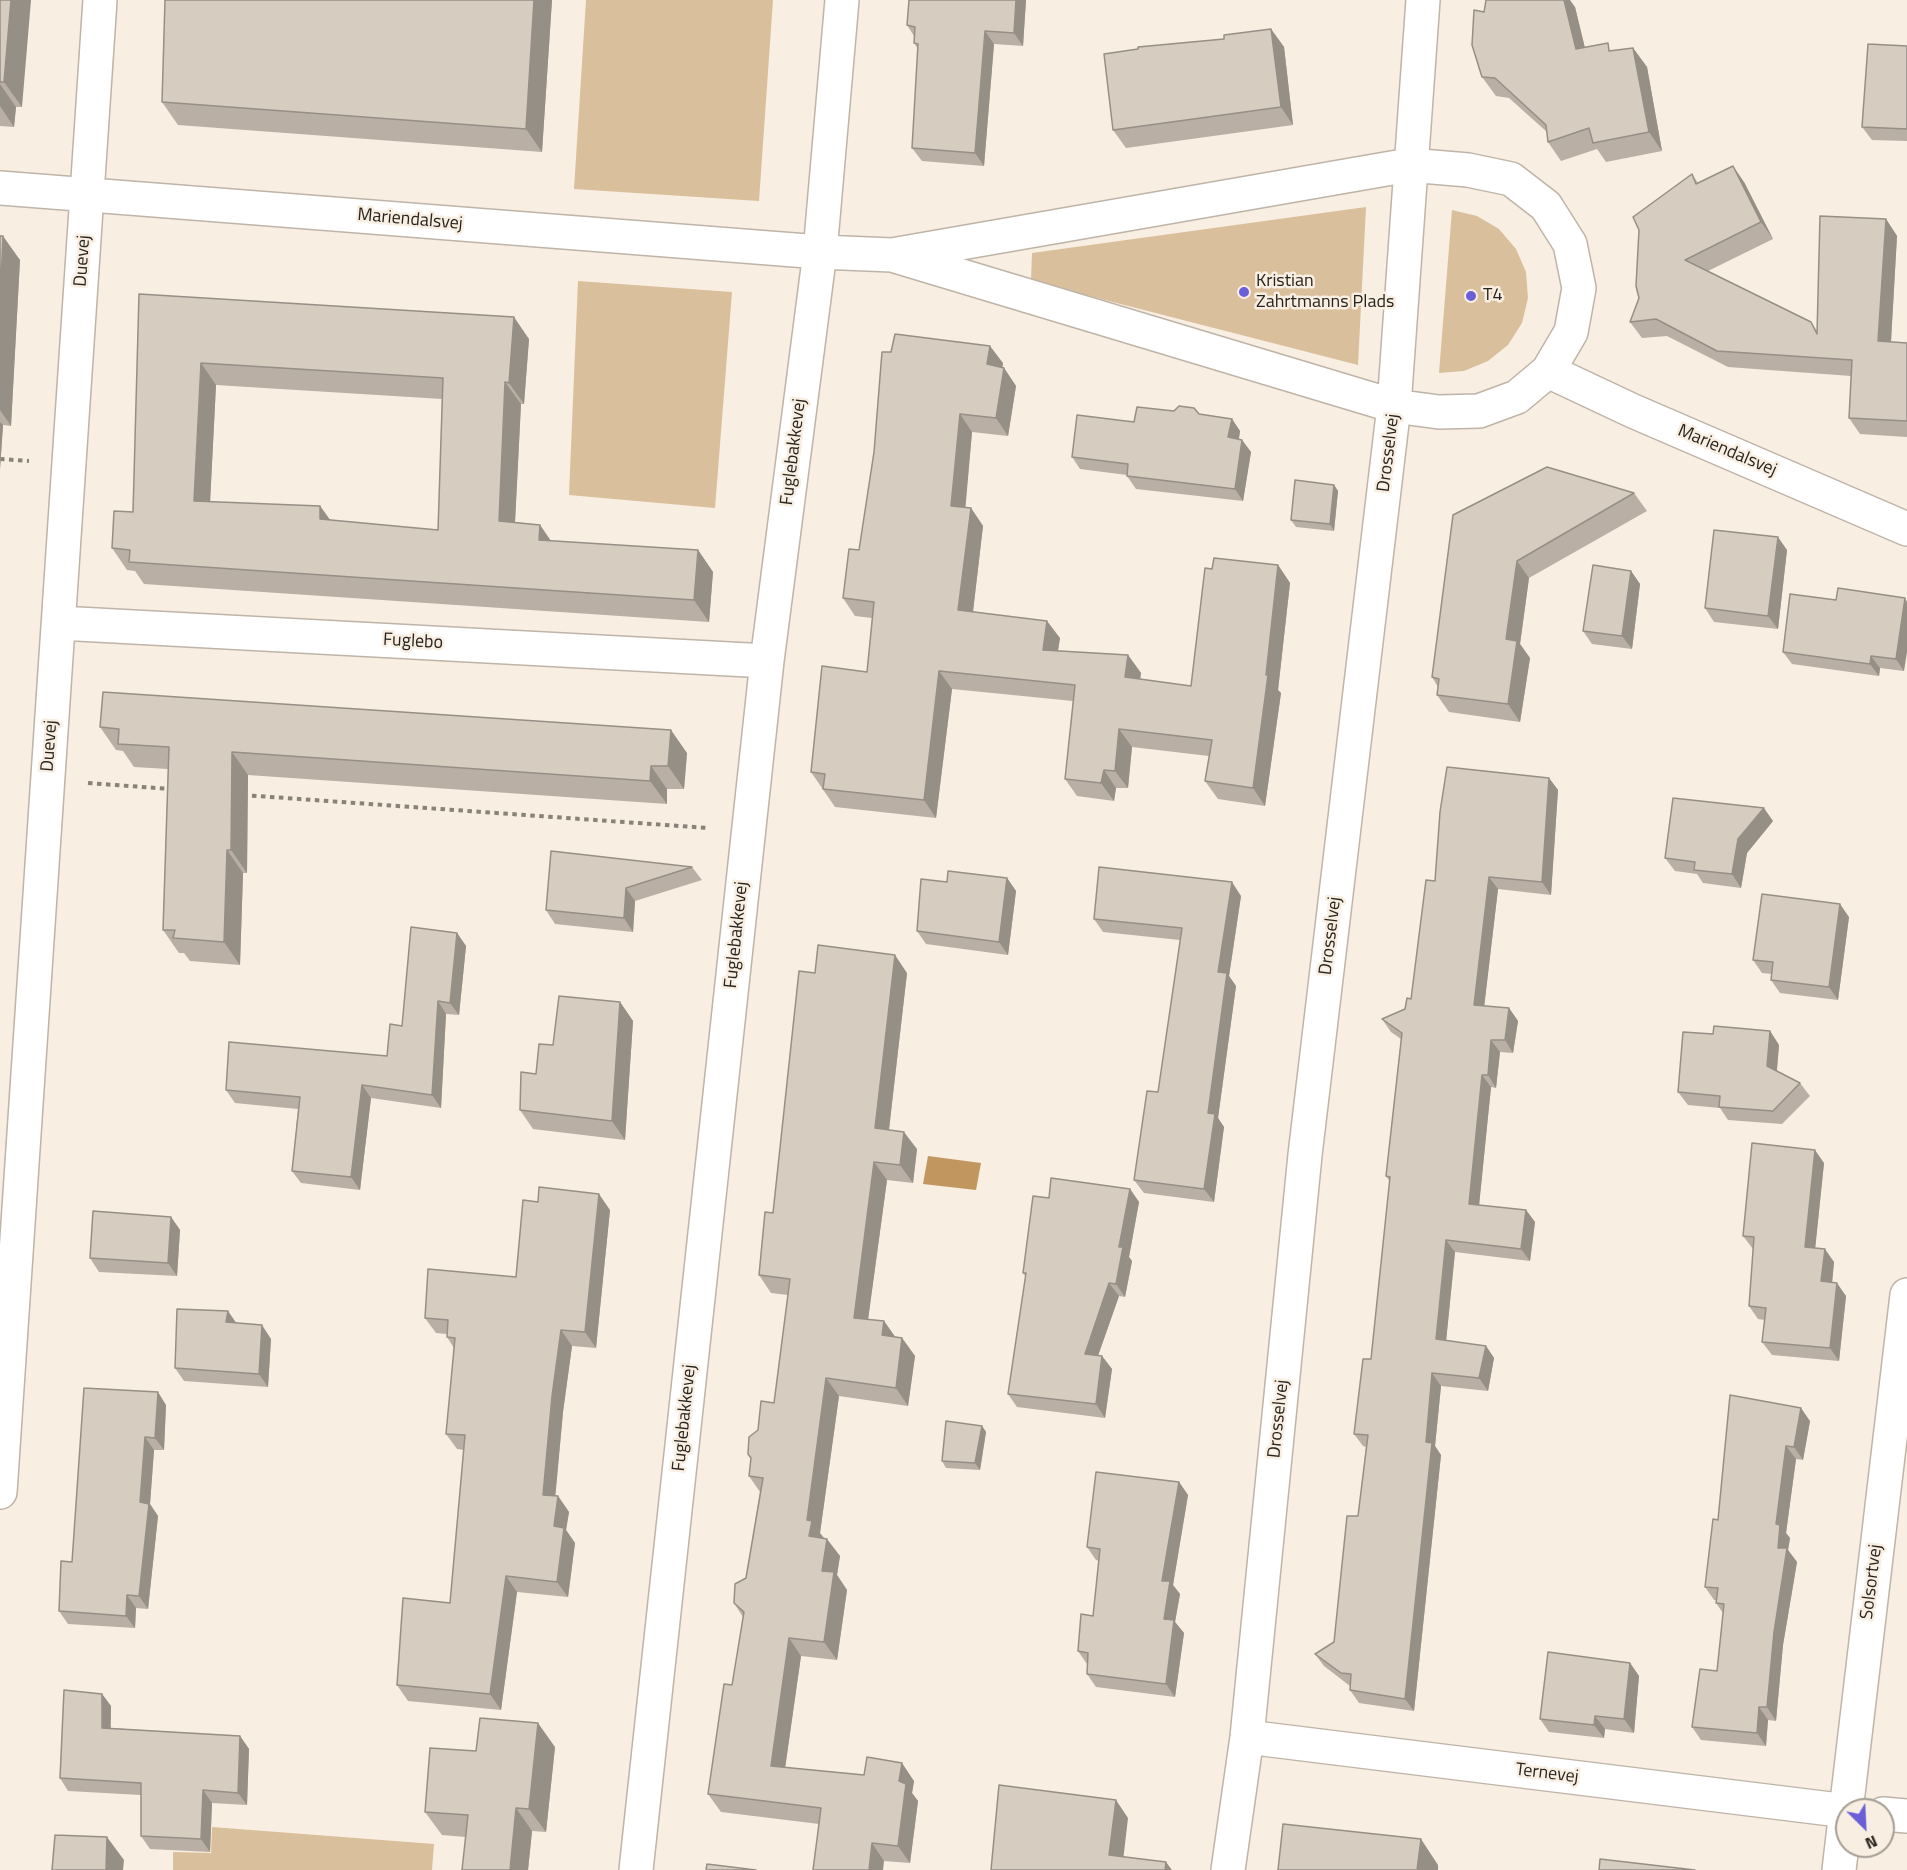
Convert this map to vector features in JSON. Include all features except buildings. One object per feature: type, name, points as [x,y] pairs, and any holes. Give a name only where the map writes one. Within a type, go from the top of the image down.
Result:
[{"type":"street","name":"Duevej","points":[[0,1492],[100,0]]},
{"type":"street","name":"Fuglebakkevej","points":[[636,1870],[767,661],[820,252],[842,0]]},
{"type":"street","name":"Drosselvej","points":[[1228,1870],[1247,1737],[1305,1155],[1394,406],[1409,165],[1423,0]]},
{"type":"street","points":[[820,252],[892,255],[1409,165],[1468,170],[1511,179],[1546,206],[1570,244],[1579,288],[1571,332],[1548,371],[1517,397],[1479,411],[1439,412],[1394,406],[892,255]]},
{"type":"street","name":"Mariendalsvej","points":[[0,188],[820,252]]},
{"type":"street","name":"Mariendalsvej","points":[[1548,371],[1633,411],[1907,529]]},
{"type":"street","name":"Fuglebo","points":[[59,623],[767,661]]},
{"type":"street","name":"Solsortvej","points":[[1848,1798],[1907,1295]]},
{"type":"street","name":"Ternevej","points":[[1247,1737],[1835,1810]]},
{"type":"path","points":[[48,781],[178,790]]},
{"type":"path","points":[[238,794],[748,831]]},
{"type":"shaded area","points":[[586,0],[773,0],[759,201],[574,189]]},
{"type":"shaded area","points":[[1366,207],[1358,365],[1031,281],[1032,253]]},
{"type":"shaded area","points":[[1452,210],[1477,216],[1499,229],[1516,249],[1526,272],[1528,298],[1522,323],[1508,345],[1488,361],[1464,371],[1439,373]]},
{"type":"shaded area","points":[[578,281],[732,292],[715,508],[569,495]]},
{"type":"shaded area","points":[[928,1156],[981,1163],[976,1190],[923,1184]]},
{"type":"shaded area","points":[[212,1827],[434,1844],[432,1870],[173,1870],[173,1852],[211,1853]]},
{"type":"place","name":"Kristian Zahrtmanns Plads","points":[[1244,292]]},
{"type":"place","name":"T4","points":[[1471,296]]}]
